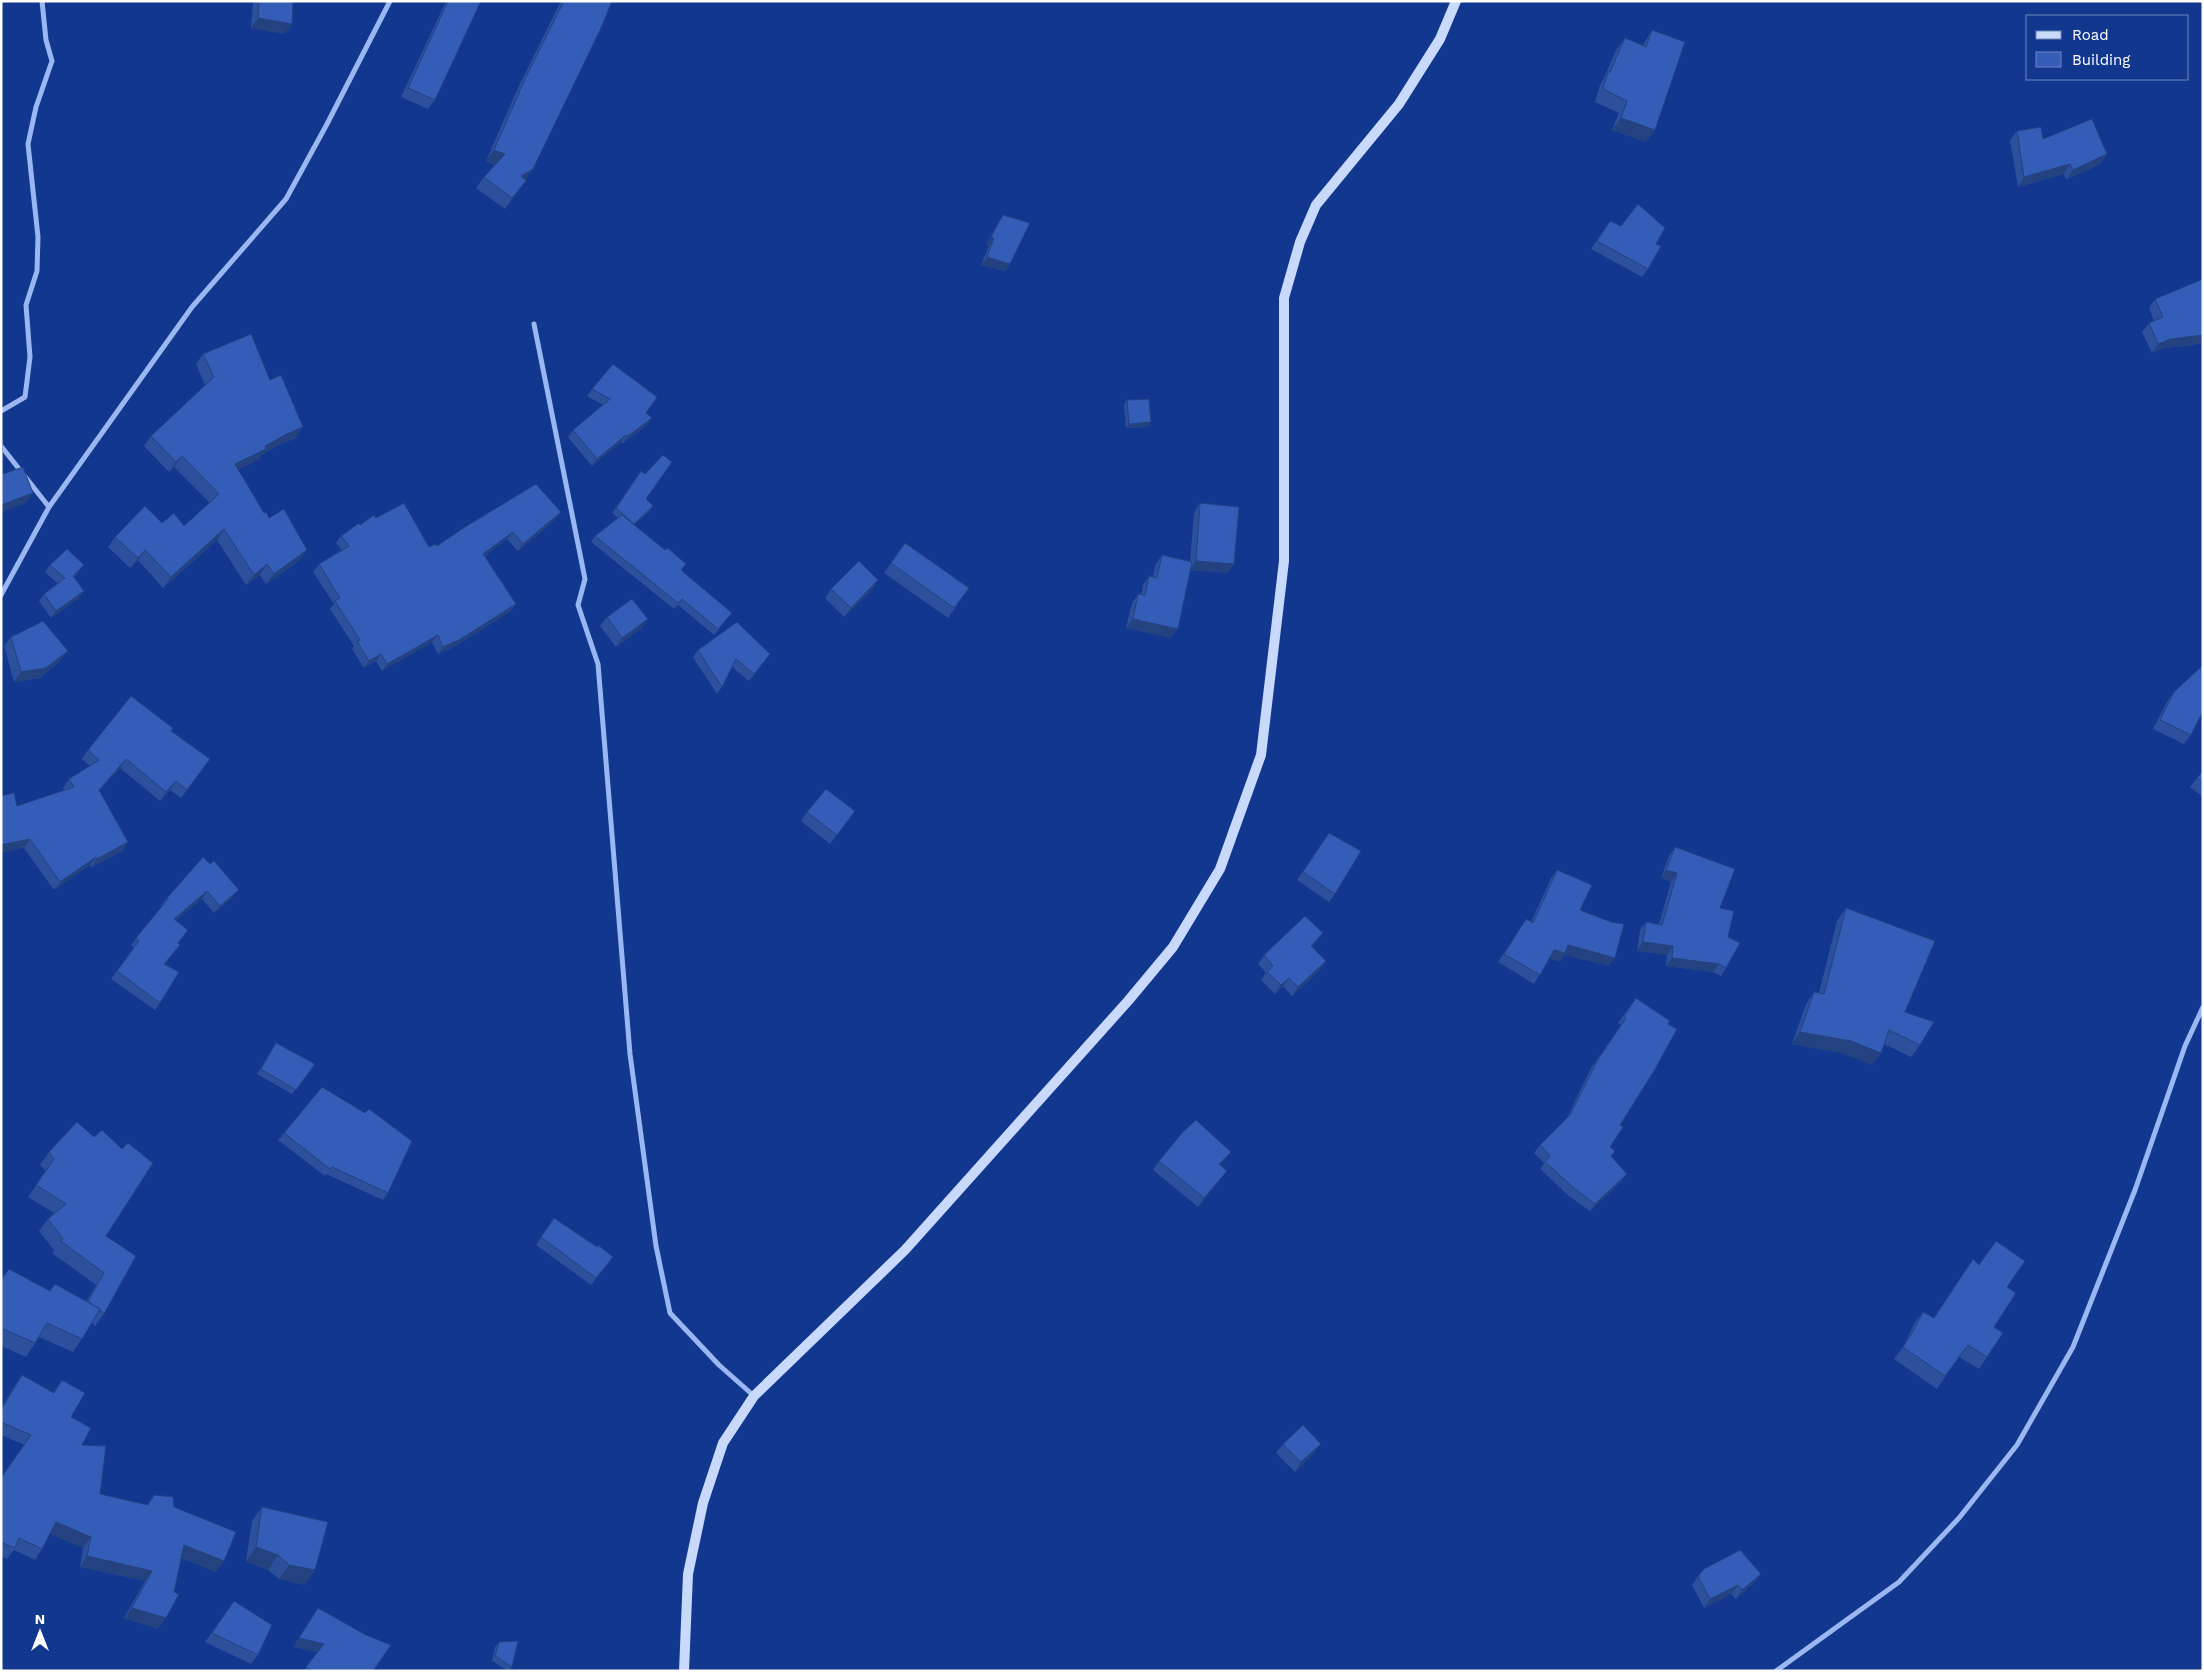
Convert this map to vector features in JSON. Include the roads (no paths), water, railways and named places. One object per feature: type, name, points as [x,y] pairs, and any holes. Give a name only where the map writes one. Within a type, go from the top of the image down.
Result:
[{"type":"main road","points":[[684,1671],[688,1574],[703,1503],[724,1443],[754,1396],[905,1250],[1128,1001],[1173,947],[1220,869],[1261,756],[1284,561],[1284,298],[1294,261],[1316,205],[1399,104],[1440,39],[1456,1]]},
{"type":"street","points":[[1,411],[25,397],[30,357],[26,305],[37,271],[38,237],[28,144],[36,106],[52,61],[46,40],[42,1]]},
{"type":"street","points":[[1,595],[49,508],[192,307],[286,199],[390,1]]},
{"type":"street","points":[[534,324],[585,579],[578,605],[598,664],[630,1054],[656,1246],[670,1314],[718,1365],[754,1396]]},
{"type":"street","points":[[1,446],[49,508]]},
{"type":"street","points":[[1776,1671],[1899,1582],[1960,1518],[2017,1444],[2073,1347],[2135,1190],[2185,1046],[2203,1007]]}]
